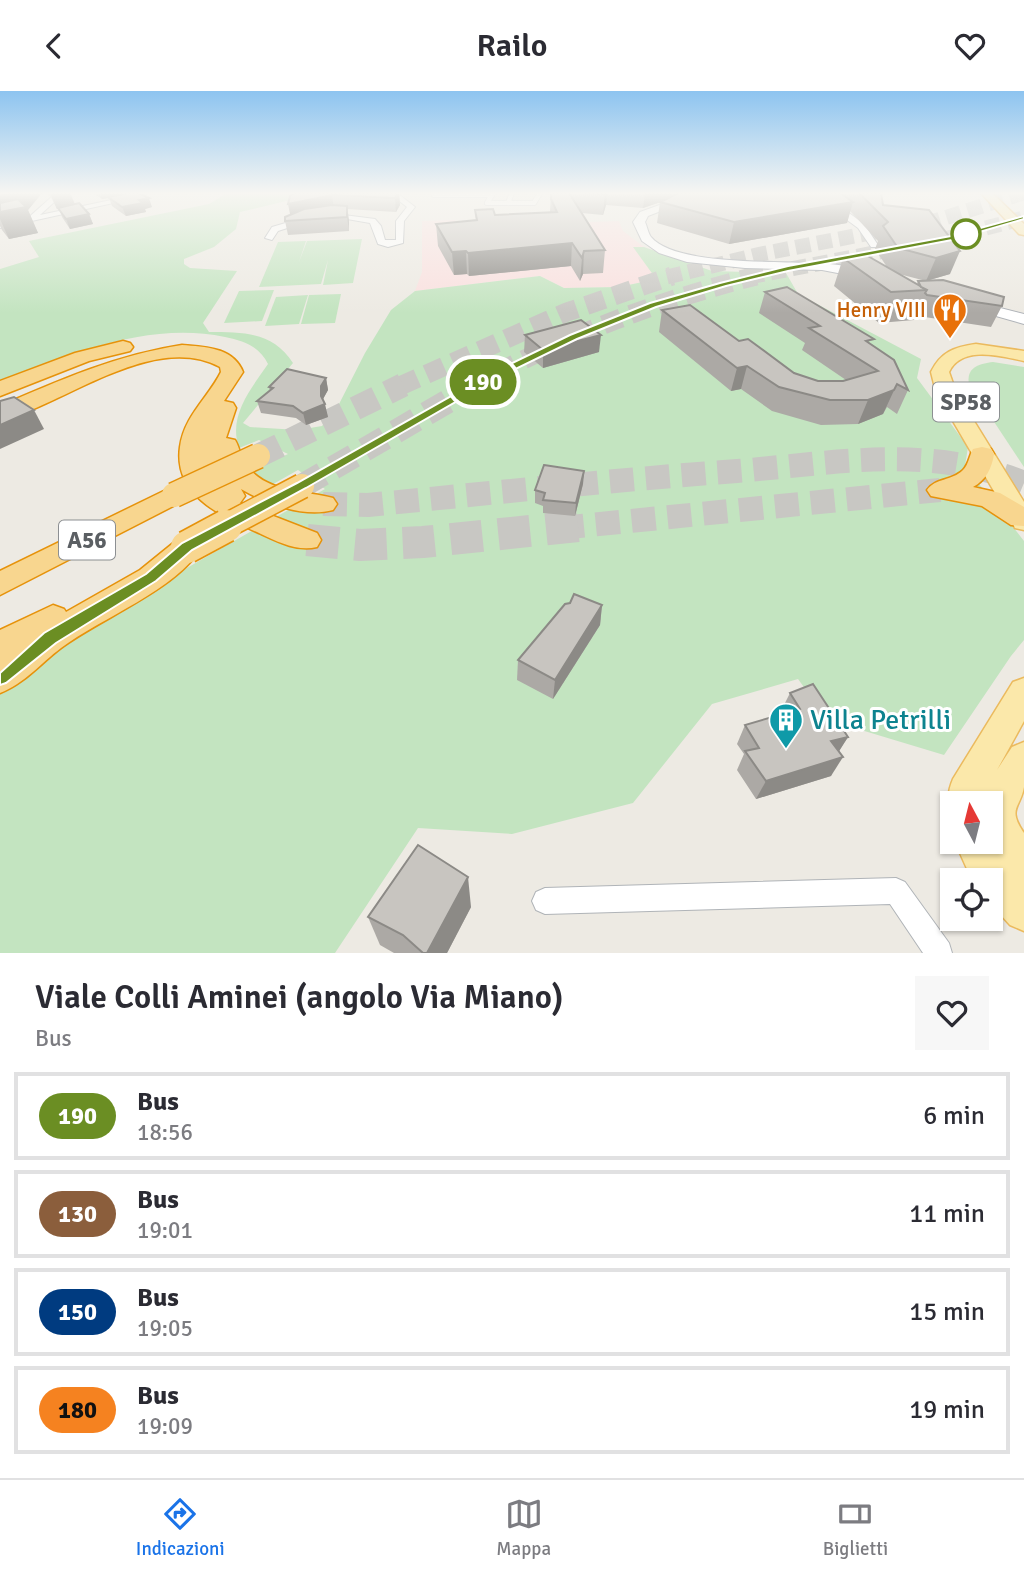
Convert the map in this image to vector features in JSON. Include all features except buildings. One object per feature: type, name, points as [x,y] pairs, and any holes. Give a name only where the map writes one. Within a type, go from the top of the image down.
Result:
[{"type":"highway","points":[[0,389],[102,352],[142,344],[194,341],[219,344],[246,356],[251,367],[249,374],[219,419],[212,452],[224,485],[256,521]]},
{"type":"highway","points":[[0,414],[134,358],[182,352],[218,357],[229,364],[232,372],[198,424],[192,447],[193,471],[204,489],[239,517],[256,521],[290,537],[307,540]]},
{"type":"highway","points":[[238,391],[225,438],[233,466],[242,477],[267,493],[296,502],[323,505]]},
{"type":"highway","points":[[982,454],[980,467],[972,479],[940,490],[990,499],[1023,511]]},
{"type":"highway","name":"A56","points":[[1,578],[173,494],[258,456]]},
{"type":"highway","points":[[1,669],[151,577],[187,547],[302,486]]},
{"type":"main road","points":[[642,233],[660,248],[698,260],[737,265],[816,266],[859,272],[885,280]]},
{"type":"main road","points":[[955,301],[1024,319]]},
{"type":"main road","name":"SP58","points":[[1023,511],[982,454],[940,378],[941,366],[957,354],[976,350],[1024,356]]},
{"type":"main road","name":"SP58","points":[[1023,511],[955,378],[959,366],[975,358],[997,357],[1024,362]]},
{"type":"main road","points":[[966,791],[1024,691]]},
{"type":"main road","points":[[1024,758],[997,805],[998,827],[1009,846],[1024,863]]},
{"type":"main road","points":[[980,854],[987,869],[1024,911]]},
{"type":"street","points":[[269,238],[272,233]]},
{"type":"street","points":[[379,233],[381,243],[395,243],[400,241],[400,233]]},
{"type":"street","points":[[866,233],[874,245]]},
{"type":"street","points":[[545,901],[896,891],[939,953]]},
{"type":"shaded area","points":[[422,233],[626,233],[644,247],[634,247],[654,276],[652,280],[619,287],[564,288],[540,276],[415,291],[422,272]]},
{"type":"green space","points":[[67,233],[231,233],[214,247],[184,259],[184,264],[190,268],[237,271],[203,323],[209,332],[234,332],[256,336],[276,345],[285,353],[293,363],[243,423],[250,427],[298,430],[322,426],[337,408],[391,310],[415,291],[540,276],[564,288],[619,287],[652,280],[654,276],[633,247],[644,247],[712,271],[786,273],[798,294],[921,359],[917,378],[968,447],[965,466],[1024,541],[1024,640],[944,755],[828,720],[798,679],[712,704],[633,803],[512,834],[418,828],[335,953],[0,953],[0,689],[45,649],[325,489],[298,470],[268,487],[247,473],[288,454],[259,440],[239,448],[236,425],[239,414],[248,394],[268,364],[250,345],[238,340],[196,333],[139,337],[82,351],[0,381],[0,269],[39,257],[29,241]]},
{"type":"green space","points":[[362,239],[353,283],[323,285],[328,260],[321,284],[259,287],[278,242],[306,241],[299,262],[307,241]]},
{"type":"green space","points":[[274,290],[262,321],[224,323],[239,291]]},
{"type":"green space","points":[[341,294],[335,323],[301,324],[309,295]]},
{"type":"green space","points":[[308,295],[299,324],[265,326],[276,297]]},
{"type":"green space","points":[[993,362],[1024,367],[1024,467],[969,384],[969,374],[974,368]]},
{"type":"tunnel","points":[[667,277],[761,254],[869,233]]},
{"type":"tunnel","points":[[749,277],[966,233]]},
{"type":"tunnel","points":[[400,386],[567,312],[672,276]]},
{"type":"tunnel","points":[[472,386],[575,336],[611,322],[682,297],[756,276]]},
{"type":"tunnel","points":[[258,456],[403,385]]},
{"type":"tunnel","points":[[302,486],[476,385]]},
{"type":"tunnel","points":[[323,504],[368,505],[645,478],[882,459],[953,464],[989,471],[1024,483]]},
{"type":"tunnel","points":[[560,528],[940,490]]},
{"type":"tunnel","points":[[307,540],[360,545],[423,542],[578,526]]},
{"type":"bus line","name":"190","points":[[0,678],[30,652],[151,577],[187,547],[302,486],[497,374],[573,337],[653,305],[723,284],[788,268],[971,233]]},
{"type":"place","name":"Henry VIII","points":[[950,340]]},
{"type":"place","name":"Villa Petrilli","points":[[786,750]]}]
